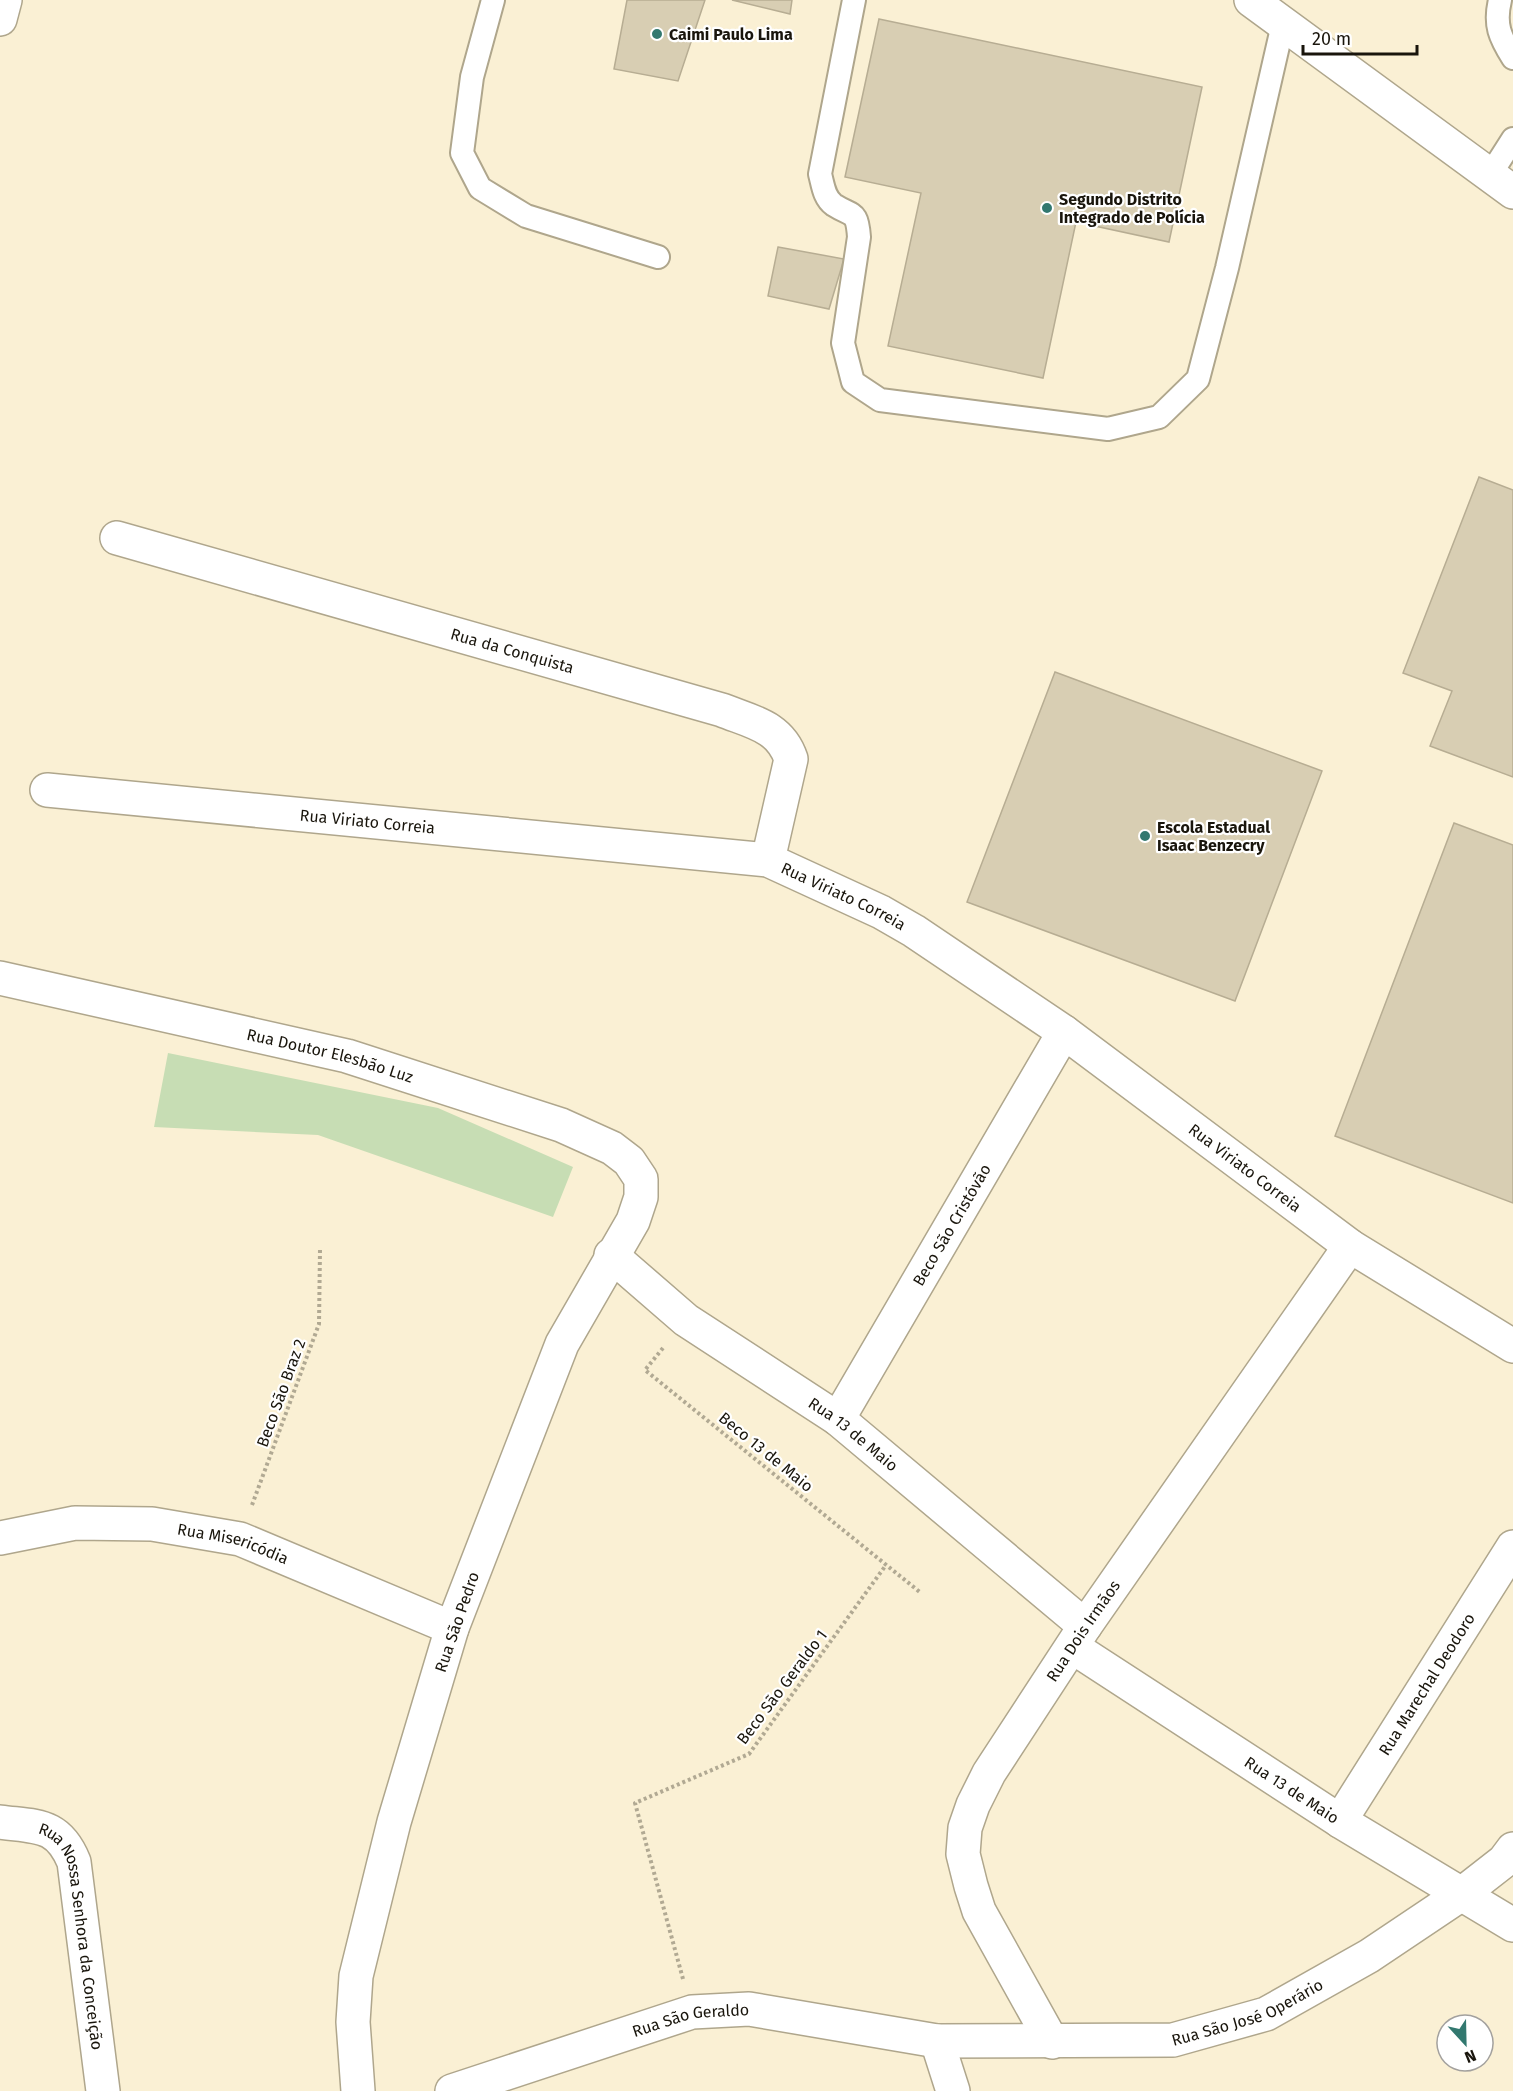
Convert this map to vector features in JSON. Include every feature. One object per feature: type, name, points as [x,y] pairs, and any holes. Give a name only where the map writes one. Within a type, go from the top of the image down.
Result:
[{"type":"street","points":[[0,19],[5,0]]},
{"type":"street","points":[[1251,0],[1502,184]]},
{"type":"street","name":"Rua da Conquista","points":[[117,538],[722,710],[768,729],[786,743],[791,759],[768,860]]},
{"type":"street","name":"Rua Viriato Correia","points":[[47,790],[768,860],[881,912],[914,931],[1064,1032],[1350,1246],[1513,1346]]},
{"type":"street","name":"Rua Doutor Elesbão Luz","points":[[0,978],[346,1056],[561,1125],[612,1148],[629,1161],[641,1179]]},
{"type":"street","name":"Beco São Cristóvão","points":[[838,1419],[1064,1032]]},
{"type":"street","name":"Rua São Pedro","points":[[358,2091],[353,2022],[356,1976],[394,1822],[453,1628],[562,1344],[611,1255],[633,1221],[641,1197],[641,1179]]},
{"type":"street","name":"Rua Dois Irmãos","points":[[1052,2042],[979,1911],[963,1854],[964,1828],[989,1773],[1079,1637],[1350,1246]]},
{"type":"street","name":"Rua 13 de Maio","points":[[611,1255],[686,1320],[838,1419],[1079,1637],[1340,1821],[1513,1925]]},
{"type":"street","name":"Rua Misericódia","points":[[0,1538],[75,1523],[152,1524],[240,1539],[453,1628]]},
{"type":"street","name":"Rua Marechal Deodoro","points":[[1340,1821],[1513,1547]]},
{"type":"street","name":"Rua Nossa Senhora da Conceição","points":[[0,1822],[54,1832],[66,1843],[74,1862],[103,2091]]},
{"type":"street","name":"Rua São José Operário","points":[[937,2041],[1173,2040],[1266,2014],[1369,1956],[1510,1859]]},
{"type":"street","name":"Rua São Geraldo","points":[[452,2091],[692,2012],[749,2009],[937,2041]]},
{"type":"street","points":[[937,2041],[953,2091]]},
{"type":"lane","points":[[493,0],[472,77],[462,153],[480,188],[526,216],[658,257]]},
{"type":"lane","points":[[854,0],[820,174],[825,193],[833,204],[849,211],[858,222],[859,237],[843,343],[853,382],[880,400],[1108,429],[1159,417],[1198,379],[1227,268],[1283,24]]},
{"type":"lane","points":[[1500,0],[1499,35],[1513,58]]},
{"type":"lane","points":[[1502,184],[1513,139]]},
{"type":"path","name":"Beco São Braz 2","points":[[240,1539],[319,1324],[320,1250]]},
{"type":"path","name":"Beco 13 de Maio","points":[[686,1320],[645,1370],[921,1593]]},
{"type":"path","name":"Beco São Geraldo 1","points":[[692,2012],[635,1803],[749,1754],[886,1565]]},
{"type":"green space","points":[[168,1053],[438,1108],[573,1167],[553,1217],[318,1135],[154,1127]]},
{"type":"building","name":"Caimi Paulo Lima","points":[[627,0],[705,0],[678,81],[614,69]]},
{"type":"building","name":"Caimi Paulo Lima","points":[[732,0],[792,0],[790,14]]},
{"type":"building","name":"Segundo Distrito Integrado de Polícia","points":[[879,19],[1202,87],[1169,242],[1076,222],[1043,378],[888,346],[921,193],[845,177]]},
{"type":"building","points":[[778,247],[844,259],[829,309],[768,296]]},
{"type":"building","points":[[1479,477],[1513,490],[1513,777],[1430,746],[1452,691],[1403,673]]},
{"type":"building","name":"Escola Estadual Isaac Benzecry","points":[[1055,672],[1322,771],[1235,1001],[967,902]]},
{"type":"building","points":[[1454,823],[1513,845],[1513,1203],[1335,1136]]},
{"type":"place","name":"Caimi Paulo Lima","points":[[657,34]]},
{"type":"place","name":"Segundo Distrito Integrado de Polícia","points":[[1047,208]]},
{"type":"place","name":"Escola Estadual Isaac Benzecry","points":[[1145,836]]}]
